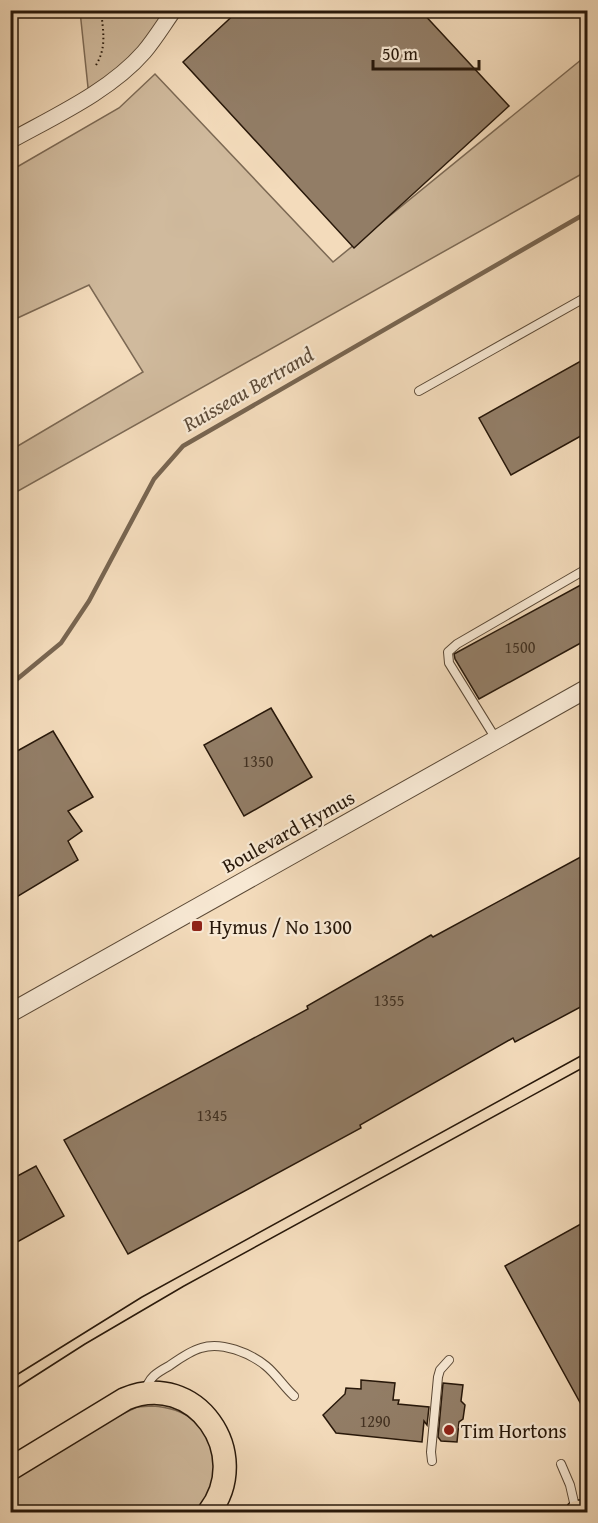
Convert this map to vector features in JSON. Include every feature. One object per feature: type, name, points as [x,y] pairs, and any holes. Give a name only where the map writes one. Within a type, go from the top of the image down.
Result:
[{"type":"main road","points":[[10,1469],[131,1396],[146,1393],[172,1396],[200,1410],[218,1434],[224,1454],[225,1475],[219,1496],[209,1512]]},
{"type":"main road","points":[[577,1512],[588,1511]]},
{"type":"street","points":[[10,141],[89,97],[110,82],[143,52],[174,10]]},
{"type":"street","name":"Boulevard Hymus","points":[[10,1013],[588,688]]},
{"type":"lane","points":[[419,392],[588,296]]},
{"type":"lane","points":[[496,740],[449,663],[448,652],[457,644],[588,568]]},
{"type":"lane","points":[[146,1393],[147,1384],[157,1373],[203,1347],[218,1346],[258,1360],[294,1396]]},
{"type":"lane","points":[[432,1461],[438,1377],[440,1370],[449,1360]]},
{"type":"lane","points":[[561,1464],[570,1485],[577,1512]]},
{"type":"path","points":[[96,65],[103,54],[101,10]]},
{"type":"shaded area","points":[[80,11],[174,11],[143,53],[89,97]]},
{"type":"shaded area","points":[[587,55],[587,171],[11,495],[11,450],[143,372],[89,285],[11,321],[10,171],[119,108],[155,74],[333,262]]},
{"type":"shaded area","points":[[152,1406],[175,1410],[194,1421],[212,1447],[217,1476],[201,1512],[11,1512],[11,1480],[110,1420],[137,1407]]},
{"type":"building","points":[[239,10],[420,10],[509,106],[354,248],[183,62]]},
{"type":"building","points":[[588,357],[588,432],[511,475],[479,418]]},
{"type":"building","points":[[588,581],[588,639],[479,699],[454,654]]},
{"type":"building","points":[[271,708],[312,777],[244,816],[204,745]]},
{"type":"building","points":[[53,731],[93,797],[68,811],[82,831],[68,841],[78,860],[10,901],[10,755]]},
{"type":"building","points":[[588,853],[588,1003],[515,1042],[513,1038],[360,1125],[361,1128],[128,1254],[64,1140],[308,1009],[307,1006],[431,935],[433,937]]},
{"type":"building","points":[[36,1166],[64,1216],[10,1246],[10,1180]]},
{"type":"building","points":[[588,1220],[588,1417],[505,1266]]},
{"type":"building","points":[[361,1380],[395,1383],[393,1400],[399,1400],[398,1404],[429,1407],[427,1425],[424,1421],[422,1442],[336,1433],[323,1415],[345,1394],[346,1388],[361,1389]]},
{"type":"building","points":[[443,1383],[463,1385],[461,1401],[465,1405],[463,1419],[459,1422],[457,1442],[441,1441],[438,1437]]},
{"type":"waterway","name":"Ruisseau Bertrand","points":[[10,685],[61,643],[89,601],[154,479],[183,446],[588,212]]},
{"type":"tram line","points":[[10,1379],[142,1297],[588,1052]]},
{"type":"tram line","points":[[10,1392],[85,1344],[184,1286],[588,1065]]},
{"type":"place","name":"Hymus / No 1300","points":[[197,926]]},
{"type":"place","name":"Tim Hortons","points":[[449,1430]]}]
